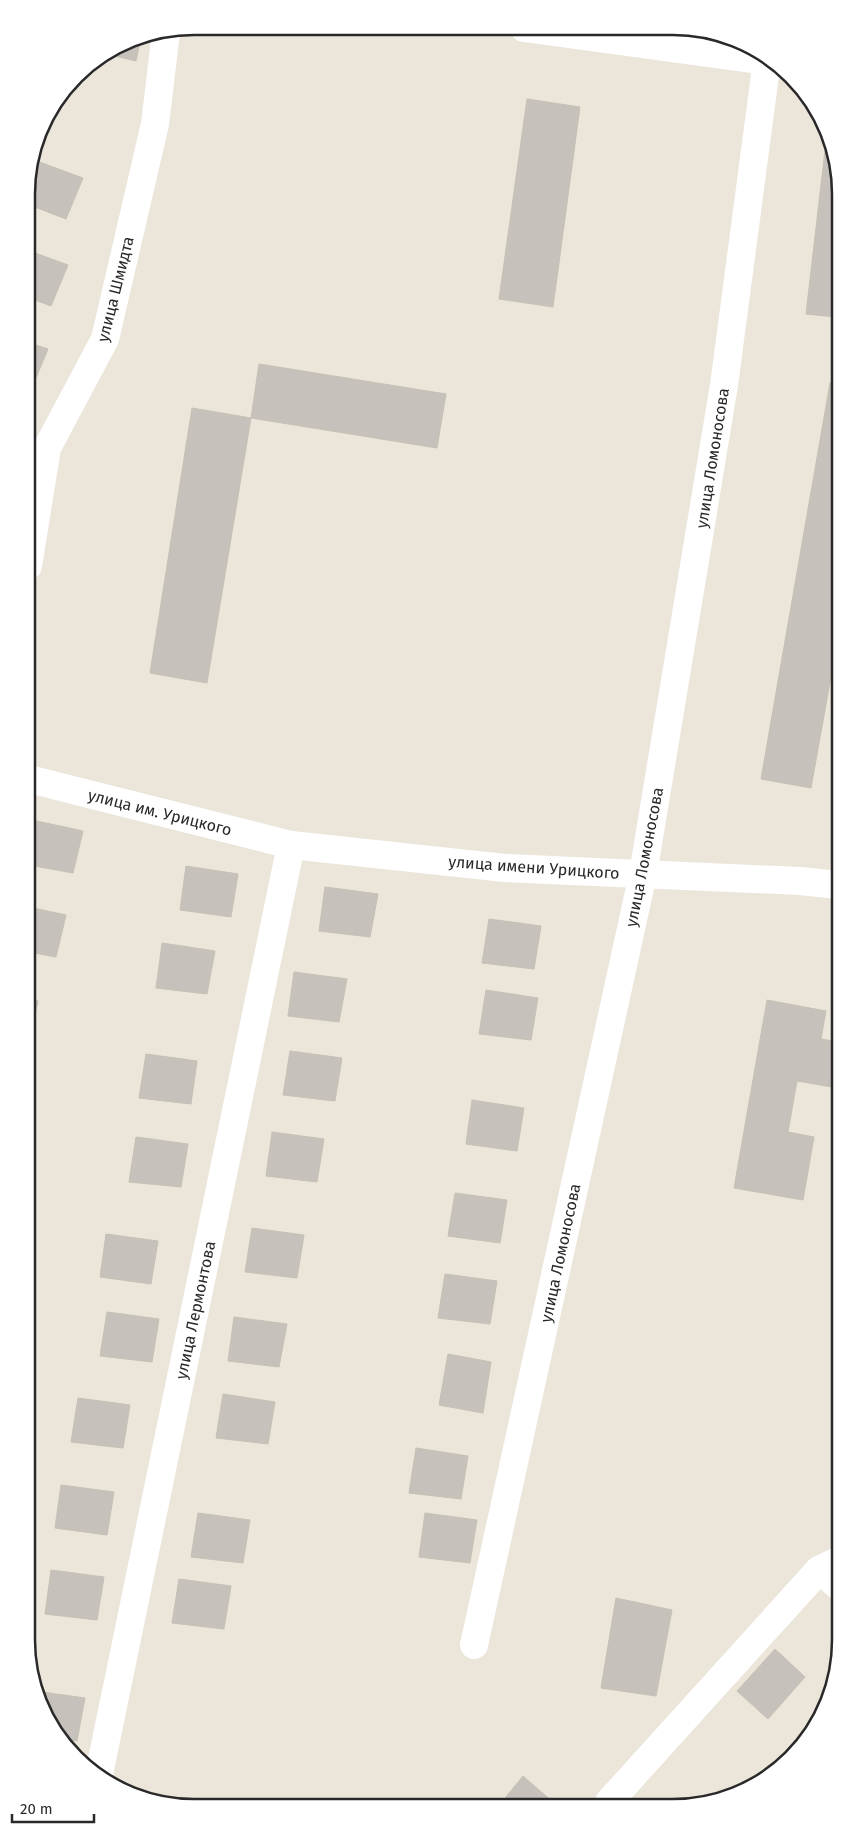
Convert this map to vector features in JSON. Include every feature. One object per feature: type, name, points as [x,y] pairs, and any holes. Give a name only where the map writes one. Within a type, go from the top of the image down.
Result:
[{"type":"street","points":[[576,35],[758,60]]},
{"type":"street","name":"улица Шмидта","points":[[35,481],[38,444],[105,339],[155,124],[165,38]]},
{"type":"street","name":"улица Ломоносова","points":[[474,1645],[642,874],[724,385],[766,66]]},
{"type":"street","name":"улица им. Урицкого","points":[[35,781],[290,845]]},
{"type":"street","name":"улица имени Урицкого","points":[[290,845],[505,868],[800,881],[832,884]]},
{"type":"street","name":"улица Лермонтова","points":[[100,1768],[290,845]]},
{"type":"street","points":[[612,1799],[829,1565]]},
{"type":"building","points":[[139,44],[136,61],[115,56]]},
{"type":"building","points":[[527,99],[580,107],[553,307],[499,299]]},
{"type":"building","points":[[825,148],[831,174],[832,194],[832,317],[806,314]]},
{"type":"building","points":[[38,162],[83,178],[66,219],[35,207],[35,184]]},
{"type":"building","points":[[35,253],[68,265],[51,306],[35,300]]},
{"type":"building","points":[[35,345],[48,349],[35,380]]},
{"type":"building","points":[[259,364],[446,394],[437,448],[251,418]]},
{"type":"building","points":[[830,383],[832,383],[832,671],[811,788],[761,779]]},
{"type":"building","points":[[192,408],[251,418],[207,683],[150,673]]},
{"type":"building","points":[[35,821],[83,831],[73,873],[35,866]]},
{"type":"building","points":[[186,866],[238,874],[231,917],[180,910]]},
{"type":"building","points":[[325,887],[378,894],[370,937],[319,931]]},
{"type":"building","points":[[35,908],[66,915],[56,957],[35,953]]},
{"type":"building","points":[[489,919],[541,926],[534,969],[482,963]]},
{"type":"building","points":[[162,943],[215,951],[207,994],[156,988]]},
{"type":"building","points":[[294,972],[347,979],[339,1022],[288,1016]]},
{"type":"building","points":[[486,990],[538,998],[531,1040],[479,1034]]},
{"type":"building","points":[[35,1000],[38,1001],[35,1015]]},
{"type":"building","points":[[767,1000],[826,1011],[821,1039],[832,1041],[832,1087],[797,1081],[788,1132],[814,1137],[803,1200],[734,1188]]},
{"type":"building","points":[[290,1051],[342,1058],[335,1101],[283,1095]]},
{"type":"building","points":[[146,1054],[197,1061],[191,1104],[139,1098]]},
{"type":"building","points":[[472,1100],[524,1108],[517,1151],[466,1144]]},
{"type":"building","points":[[272,1132],[324,1139],[317,1182],[266,1176]]},
{"type":"building","points":[[136,1137],[188,1144],[181,1187],[129,1182]]},
{"type":"building","points":[[455,1193],[507,1200],[500,1243],[448,1236]]},
{"type":"building","points":[[252,1228],[304,1235],[297,1278],[245,1272]]},
{"type":"building","points":[[106,1234],[158,1241],[151,1284],[100,1277]]},
{"type":"building","points":[[445,1274],[497,1281],[490,1324],[438,1318]]},
{"type":"building","points":[[107,1312],[159,1319],[152,1362],[100,1356]]},
{"type":"building","points":[[234,1317],[287,1324],[279,1367],[228,1361]]},
{"type":"building","points":[[448,1354],[491,1362],[483,1413],[439,1405]]},
{"type":"building","points":[[223,1394],[275,1402],[268,1444],[216,1438]]},
{"type":"building","points":[[78,1398],[130,1405],[123,1448],[71,1442]]},
{"type":"building","points":[[416,1448],[468,1456],[461,1499],[409,1493]]},
{"type":"building","points":[[61,1485],[114,1492],[107,1535],[55,1528]]},
{"type":"building","points":[[198,1513],[250,1520],[243,1563],[191,1557]]},
{"type":"building","points":[[425,1513],[477,1520],[470,1563],[419,1557]]},
{"type":"building","points":[[51,1570],[104,1577],[97,1620],[45,1614]]},
{"type":"building","points":[[179,1579],[231,1586],[224,1629],[172,1623]]},
{"type":"building","points":[[616,1598],[672,1610],[656,1696],[601,1688]]},
{"type":"building","points":[[775,1649],[805,1677],[768,1719],[737,1691]]},
{"type":"building","points":[[44,1692],[85,1698],[77,1741],[71,1740],[68,1737],[56,1719]]},
{"type":"building","points":[[523,1776],[549,1799],[504,1799]]}]
